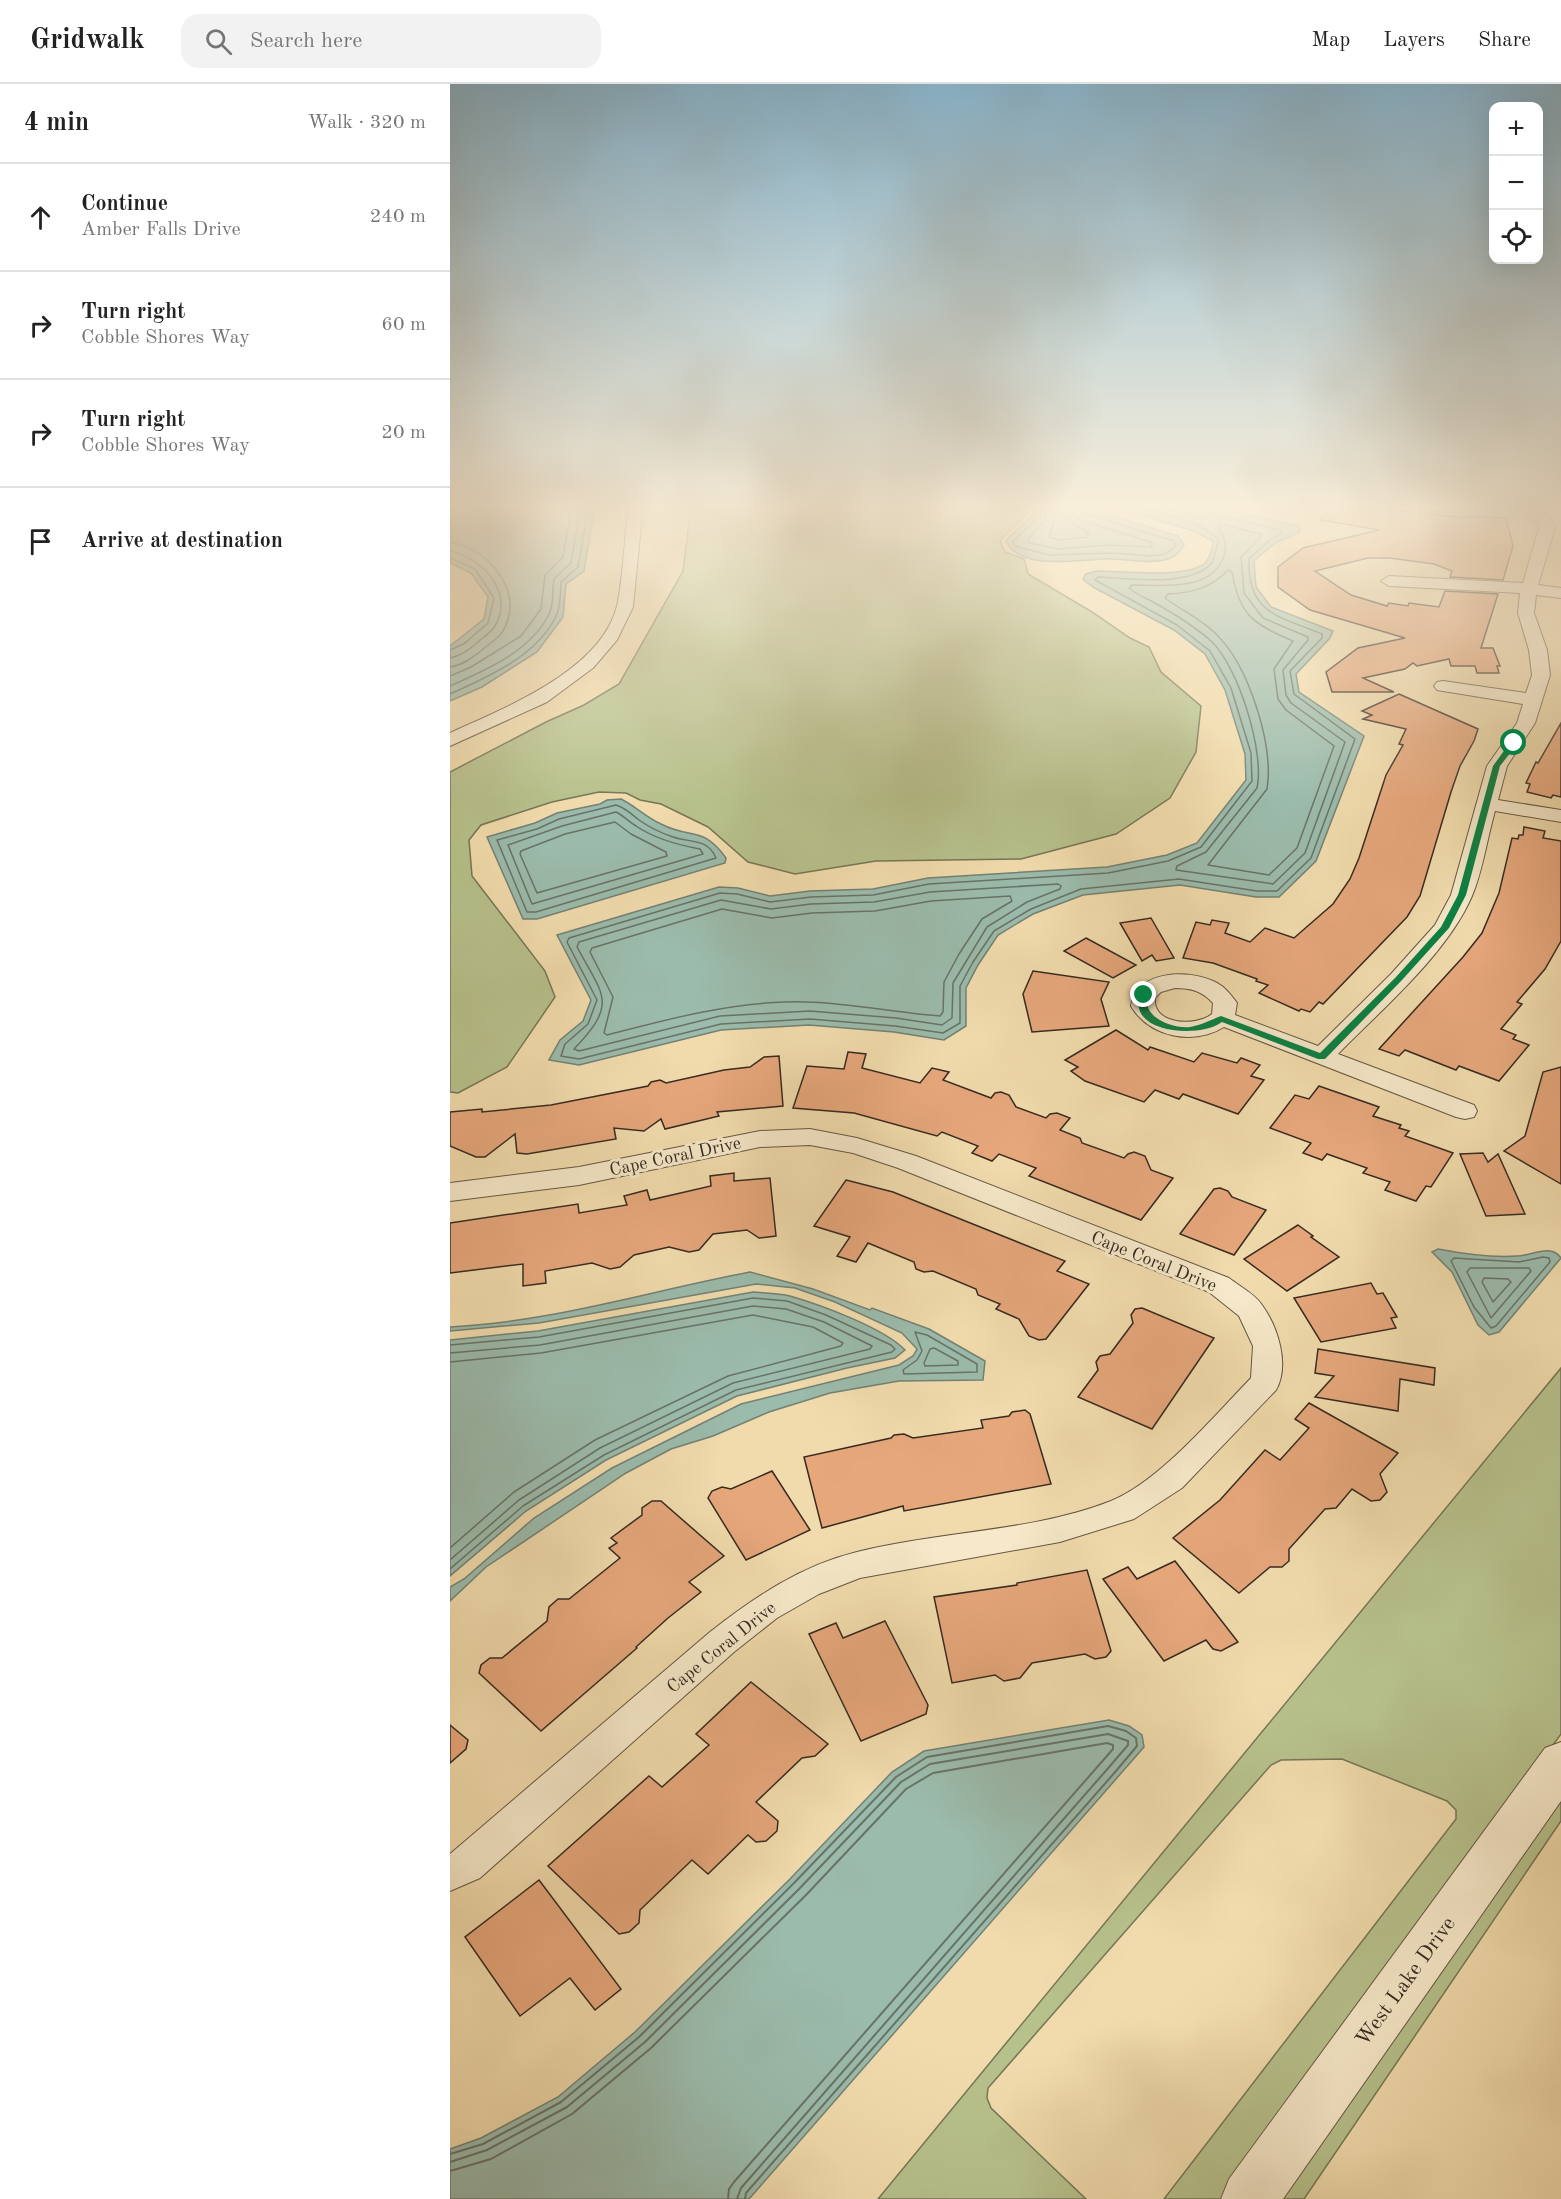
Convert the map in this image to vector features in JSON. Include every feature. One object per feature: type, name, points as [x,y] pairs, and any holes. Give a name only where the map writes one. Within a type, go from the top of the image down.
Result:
[{"type":"street","points":[[450,740],[541,698],[587,664],[611,636],[625,604]]},
{"type":"street","points":[[1321,1057],[1399,979],[1444,928],[1462,895],[1497,766],[1526,723],[1541,675],[1538,650],[1526,613],[1527,604]]},
{"type":"street","points":[[1443,686],[1535,700]]},
{"type":"street","points":[[1486,804],[1561,816]]},
{"type":"street","points":[[1221,1018],[1465,1111]]},
{"type":"street","name":"Cape Coral Drive","points":[[450,1192],[579,1176],[760,1139],[810,1137],[857,1146],[907,1162],[1219,1285],[1251,1310],[1267,1346],[1266,1382],[1171,1479],[1124,1510],[1060,1529],[857,1565],[807,1584],[765,1608],[722,1642],[467,1865],[450,1874]]},
{"type":"street","name":"West Lake Drive","points":[[1249,2199],[1561,1763]]},
{"type":"green space","points":[[664,604],[1078,604],[1130,638],[1149,647],[1161,672],[1201,706],[1196,752],[1170,798],[1116,834],[1021,859],[876,861],[795,874],[748,862],[708,827],[661,804],[640,800],[626,793],[599,792],[552,802],[481,825],[469,840],[472,876],[545,971],[555,997],[507,1067],[458,1093],[450,1092],[450,772],[584,705],[619,684]]},
{"type":"green space","points":[[1561,1368],[1561,1734],[1223,2199],[1164,2199],[1456,1819],[1456,1810],[1447,1801],[1342,1759],[1281,1760],[1271,1765],[988,2088],[987,2098],[991,2108],[1086,2199],[878,2199]]},
{"type":"green space","points":[[1561,1793],[1561,1821],[1304,2199],[1273,2199]]},
{"type":"water","points":[[487,604],[564,604],[563,617],[537,652],[482,687],[450,701],[450,646],[484,619]]},
{"type":"water","points":[[1124,604],[1269,604],[1271,607],[1333,631],[1330,638],[1296,674],[1299,692],[1364,736],[1316,861],[1279,897],[1256,897],[1180,885],[1083,895],[1033,914],[998,935],[966,988],[966,1026],[944,1040],[894,1032],[809,1025],[721,1030],[579,1065],[549,1060],[560,1040],[583,1021],[591,1000],[557,935],[719,887],[738,888],[770,896],[810,891],[873,889],[928,878],[1107,867],[1167,855],[1197,843],[1246,780],[1245,754],[1225,690],[1205,654],[1174,630]]},
{"type":"water","points":[[621,799],[661,824],[710,841],[726,858],[725,863],[537,919],[523,919],[487,837],[535,823],[557,813],[600,804],[607,800]]},
{"type":"water","points":[[1438,1249],[1497,1256],[1552,1251],[1561,1258],[1499,1332],[1489,1335],[1478,1325],[1452,1272],[1432,1252]]},
{"type":"water","points":[[750,1272],[813,1289],[929,1329],[985,1361],[983,1380],[899,1381],[830,1393],[769,1412],[713,1436],[671,1449],[626,1473],[486,1567],[450,1601],[450,1587],[464,1579],[534,1518],[612,1468],[741,1404],[899,1365],[913,1356],[917,1349],[902,1333],[835,1302],[795,1288],[756,1284],[539,1323],[450,1331],[450,1327],[526,1319]]},
{"type":"water","points":[[753,1292],[790,1296],[834,1311],[883,1334],[905,1350],[895,1358],[737,1396],[606,1460],[526,1511],[450,1576],[450,1340],[538,1331]]},
{"type":"water","points":[[1109,1720],[1129,1726],[1142,1735],[1144,1747],[749,2199],[450,2199],[450,2149],[481,2138],[558,2097],[635,2032],[790,1879],[892,1772],[924,1751]]},
{"type":"building","points":[[1301,604],[1379,604],[1387,606],[1393,604],[1408,606],[1409,604],[1414,604],[1439,607],[1440,604],[1495,604],[1481,648],[1493,648],[1500,666],[1497,666],[1499,673],[1477,673],[1475,666],[1451,666],[1449,659],[1417,666],[1413,663],[1405,669],[1363,678],[1394,692],[1332,692],[1326,672],[1358,648],[1405,638],[1310,610]]},
{"type":"building","points":[[1399,694],[1478,729],[1460,766],[1420,896],[1407,917],[1323,1004],[1319,1002],[1310,1012],[1301,1009],[1299,1011],[1259,993],[1268,985],[1256,981],[1257,979],[1213,963],[1183,958],[1196,922],[1210,925],[1212,920],[1229,923],[1225,933],[1250,942],[1265,928],[1294,938],[1333,904],[1350,879],[1359,858],[1386,775],[1403,745],[1399,744],[1406,729],[1363,719],[1372,715],[1362,711]]},
{"type":"building","points":[[1561,723],[1561,797],[1553,795],[1551,798],[1527,792],[1530,784],[1526,783],[1536,762],[1538,763]]},
{"type":"building","points":[[1524,827],[1545,831],[1543,838],[1561,841],[1561,941],[1545,969],[1517,1002],[1522,1004],[1501,1029],[1516,1035],[1513,1039],[1529,1045],[1499,1081],[1459,1066],[1456,1070],[1405,1050],[1399,1056],[1379,1049],[1482,933],[1499,893],[1512,838],[1518,839],[1519,835],[1523,835]]},
{"type":"building","points":[[1151,918],[1174,958],[1156,961],[1152,955],[1142,961],[1120,923]]},
{"type":"building","points":[[1086,938],[1136,965],[1113,978],[1064,951]]},
{"type":"building","points":[[1033,971],[1109,982],[1101,999],[1109,1026],[1032,1032],[1023,994]]},
{"type":"building","points":[[1116,1030],[1148,1050],[1150,1047],[1194,1062],[1202,1053],[1237,1063],[1241,1058],[1260,1065],[1251,1076],[1264,1080],[1238,1114],[1183,1094],[1179,1099],[1155,1090],[1144,1102],[1085,1081],[1071,1071],[1078,1067],[1065,1060]]},
{"type":"building","points":[[848,1052],[866,1054],[862,1068],[920,1083],[932,1068],[949,1072],[943,1080],[991,1098],[995,1093],[1001,1092],[1009,1095],[1016,1107],[1046,1118],[1050,1114],[1057,1113],[1070,1118],[1060,1130],[1080,1138],[1082,1143],[1124,1158],[1134,1152],[1145,1156],[1151,1170],[1173,1178],[1141,1220],[1029,1176],[1036,1168],[999,1154],[992,1161],[972,1153],[978,1146],[942,1132],[937,1136],[854,1113],[793,1108],[807,1066],[844,1069]]},
{"type":"building","points":[[779,1056],[783,1106],[717,1112],[719,1116],[665,1129],[661,1119],[644,1131],[614,1128],[616,1139],[527,1154],[517,1153],[515,1134],[485,1157],[476,1157],[450,1146],[450,1112],[482,1109],[482,1112],[551,1105],[648,1086],[651,1082],[660,1080],[666,1083],[724,1070],[750,1067],[764,1057]]},
{"type":"building","points":[[1561,1067],[1561,1184],[1504,1151],[1525,1136],[1543,1072]]},
{"type":"building","points":[[1319,1086],[1379,1107],[1373,1116],[1401,1125],[1399,1128],[1409,1131],[1405,1136],[1453,1153],[1431,1187],[1426,1186],[1416,1201],[1385,1190],[1390,1182],[1363,1173],[1367,1168],[1327,1154],[1322,1160],[1303,1153],[1311,1143],[1270,1128],[1295,1095],[1309,1099]]},
{"type":"building","points":[[1483,1153],[1488,1162],[1498,1154],[1525,1214],[1486,1216],[1460,1154]]},
{"type":"building","points":[[734,1173],[734,1181],[770,1178],[776,1236],[759,1238],[747,1230],[713,1234],[699,1250],[689,1252],[669,1247],[634,1255],[620,1267],[610,1269],[592,1263],[545,1271],[546,1283],[523,1286],[523,1264],[450,1273],[450,1223],[578,1204],[579,1213],[627,1205],[624,1196],[647,1190],[650,1200],[711,1186],[710,1176]]},
{"type":"building","points":[[846,1180],[893,1192],[1065,1261],[1057,1271],[1089,1284],[1046,1339],[1039,1340],[1029,1336],[1019,1319],[996,1309],[1000,1304],[978,1295],[976,1289],[933,1271],[924,1272],[916,1269],[914,1262],[868,1243],[856,1262],[837,1256],[850,1237],[814,1226]]},
{"type":"building","points":[[1220,1188],[1228,1191],[1232,1197],[1266,1210],[1234,1255],[1180,1234],[1214,1189]]},
{"type":"building","points":[[1298,1225],[1339,1257],[1287,1291],[1244,1259]]},
{"type":"building","points":[[1371,1283],[1377,1294],[1383,1293],[1397,1317],[1391,1318],[1396,1328],[1321,1342],[1294,1298]]},
{"type":"building","points":[[1142,1308],[1214,1338],[1152,1429],[1078,1397],[1098,1370],[1096,1362],[1100,1356],[1110,1354],[1133,1323],[1131,1315],[1135,1309]]},
{"type":"building","points":[[1318,1349],[1435,1368],[1434,1385],[1400,1379],[1398,1411],[1315,1397],[1334,1376],[1315,1373]]},
{"type":"building","points":[[1309,1403],[1398,1453],[1380,1474],[1387,1492],[1380,1500],[1371,1501],[1352,1489],[1336,1508],[1325,1509],[1289,1549],[1289,1561],[1282,1567],[1270,1567],[1239,1593],[1173,1538],[1220,1500],[1265,1450],[1280,1460],[1309,1428],[1295,1419]]},
{"type":"building","points":[[1025,1410],[1030,1414],[1051,1484],[904,1511],[903,1506],[822,1528],[804,1457],[891,1438],[894,1435],[904,1434],[913,1438],[983,1428],[981,1420],[1009,1416],[1012,1412]]},
{"type":"building","points":[[772,1471],[810,1530],[746,1560],[708,1498],[712,1491],[722,1487],[731,1489]]},
{"type":"building","points":[[652,1501],[661,1501],[724,1556],[689,1582],[701,1592],[668,1618],[637,1648],[541,1731],[479,1673],[481,1665],[490,1658],[502,1658],[547,1621],[549,1607],[558,1599],[569,1599],[620,1558],[609,1548],[617,1543],[611,1538],[642,1515],[642,1508]]},
{"type":"building","points":[[1175,1561],[1238,1642],[1221,1651],[1213,1649],[1206,1640],[1164,1661],[1103,1579],[1128,1567],[1137,1579]]},
{"type":"building","points":[[1087,1570],[1111,1651],[1106,1657],[1095,1659],[1085,1654],[1032,1663],[1020,1678],[1004,1681],[995,1675],[952,1683],[934,1597],[1017,1585],[1017,1583]]},
{"type":"building","points":[[885,1621],[928,1705],[926,1714],[861,1741],[809,1634],[836,1623],[843,1638]]},
{"type":"building","points":[[751,1682],[828,1744],[815,1756],[802,1758],[756,1802],[778,1821],[777,1831],[766,1841],[756,1842],[748,1835],[708,1874],[692,1860],[640,1910],[639,1923],[629,1932],[619,1934],[548,1866],[649,1776],[662,1787],[709,1745],[696,1734]]},
{"type":"building","points":[[450,1725],[468,1740],[466,1749],[450,1763]]},
{"type":"building","points":[[539,1880],[621,1989],[595,2010],[570,1978],[520,2016],[465,1937]]},
{"type":"route","points":[[1144,995],[1142,1003],[1144,1011],[1150,1019],[1160,1025],[1173,1029],[1201,1029],[1221,1018],[1321,1057],[1399,979],[1444,928],[1462,895],[1497,766],[1514,743]]}]
